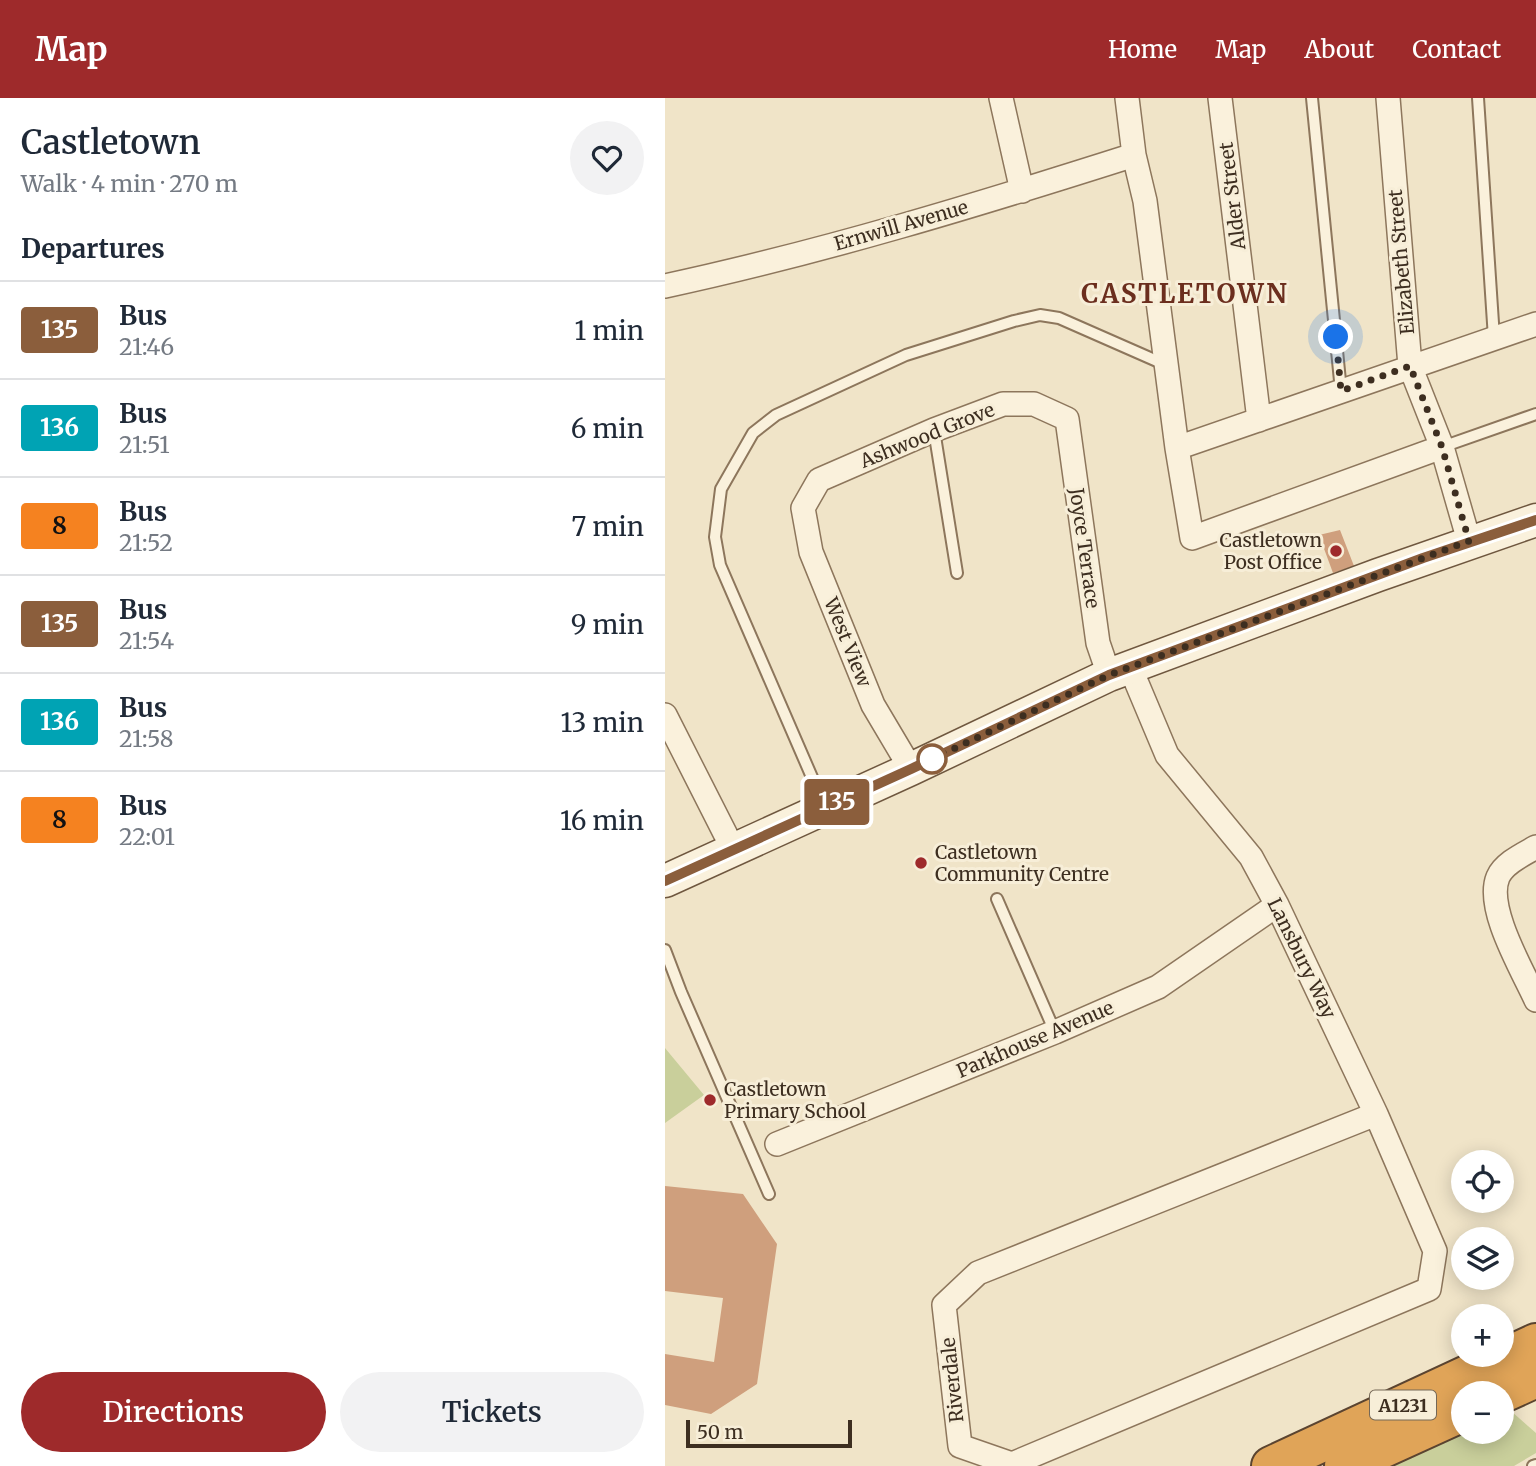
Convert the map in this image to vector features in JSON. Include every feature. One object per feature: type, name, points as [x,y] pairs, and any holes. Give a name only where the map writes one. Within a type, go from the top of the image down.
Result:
[{"type":"highway","name":"A1231","points":[[1271,1466],[1536,1343]]},
{"type":"highway","points":[[1514,1388],[1536,1378]]},
{"type":"highway","name":"A1231","points":[[1344,1466],[1451,1417]]},
{"type":"street","points":[[1001,98],[1022,191]]},
{"type":"street","points":[[1127,98],[1134,155],[1145,201],[1177,448],[1192,538],[1442,447]]},
{"type":"street","name":"Alder Street","points":[[1220,98],[1259,420]]},
{"type":"street","name":"Elizabeth Street","points":[[1388,98],[1410,366],[1442,447],[1469,541]]},
{"type":"street","name":"Ernwill Avenue","points":[[665,286],[741,270],[1022,191],[1134,155]]},
{"type":"street","points":[[1177,448],[1536,324]]},
{"type":"street","name":"Ashwood Grove","points":[[803,508],[819,480],[934,430],[1003,404],[1034,404],[1067,419]]},
{"type":"street","name":"Joyce Terrace","points":[[1067,419],[1098,643],[1120,671]]},
{"type":"street","name":"West View","points":[[803,508],[811,552],[873,705],[911,769]]},
{"type":"street","points":[[665,880],[1120,671],[1469,541],[1536,521]]},
{"type":"street","name":"Lansbury Way","points":[[1120,671],[1167,755],[1251,857],[1277,905],[1376,1114],[1436,1251],[1432,1269]]},
{"type":"street","points":[[665,715],[733,849]]},
{"type":"street","points":[[1536,846],[1506,866],[1498,877],[1495,894],[1498,915],[1536,1000]]},
{"type":"street","name":"Parkhouse Avenue","points":[[777,1144],[1055,1032],[1158,987],[1277,905]]},
{"type":"street","name":"Riverdale","points":[[1376,1114],[978,1273],[944,1305],[960,1446],[1012,1464],[1429,1289],[1432,1269]]},
{"type":"lane","points":[[1311,98],[1341,391]]},
{"type":"lane","points":[[1478,98],[1494,338]]},
{"type":"lane","points":[[825,808],[720,565],[715,537],[721,489],[753,433],[776,415],[905,355],[1040,315],[1059,318],[1166,365]]},
{"type":"lane","points":[[1442,447],[1536,414]]},
{"type":"lane","points":[[934,430],[957,573]]},
{"type":"lane","points":[[997,899],[1055,1032]]},
{"type":"lane","points":[[665,950],[769,1194]]},
{"type":"green space","points":[[665,1048],[704,1095],[665,1123]]},
{"type":"green space","points":[[1514,1414],[1536,1433],[1536,1453],[1514,1466],[1344,1466],[1451,1435],[1451,1444],[1514,1444]]},
{"type":"building","name":"Castletown Post Office","points":[[1340,530],[1354,566],[1333,573],[1319,535]]},
{"type":"building","points":[[665,1186],[743,1194],[777,1244],[757,1384],[711,1414],[665,1405],[665,1354],[714,1362],[723,1298],[665,1291]]},
{"type":"bus line","name":"135","points":[[665,881],[1109,675],[1469,541],[1536,520]]},
{"type":"place","name":"Castletown Post Office","points":[[1336,551]]},
{"type":"place","name":"Castletown Community Centre","points":[[921,863]]},
{"type":"place","name":"Castletown Primary School","points":[[710,1100]]},
{"type":"district","name":"CASTLETOWN","points":[[1185,293]]},
{"type":"route","points":[[932,759],[1109,675],[1469,541],[1442,447],[1410,366],[1341,391],[1336,337]]}]
